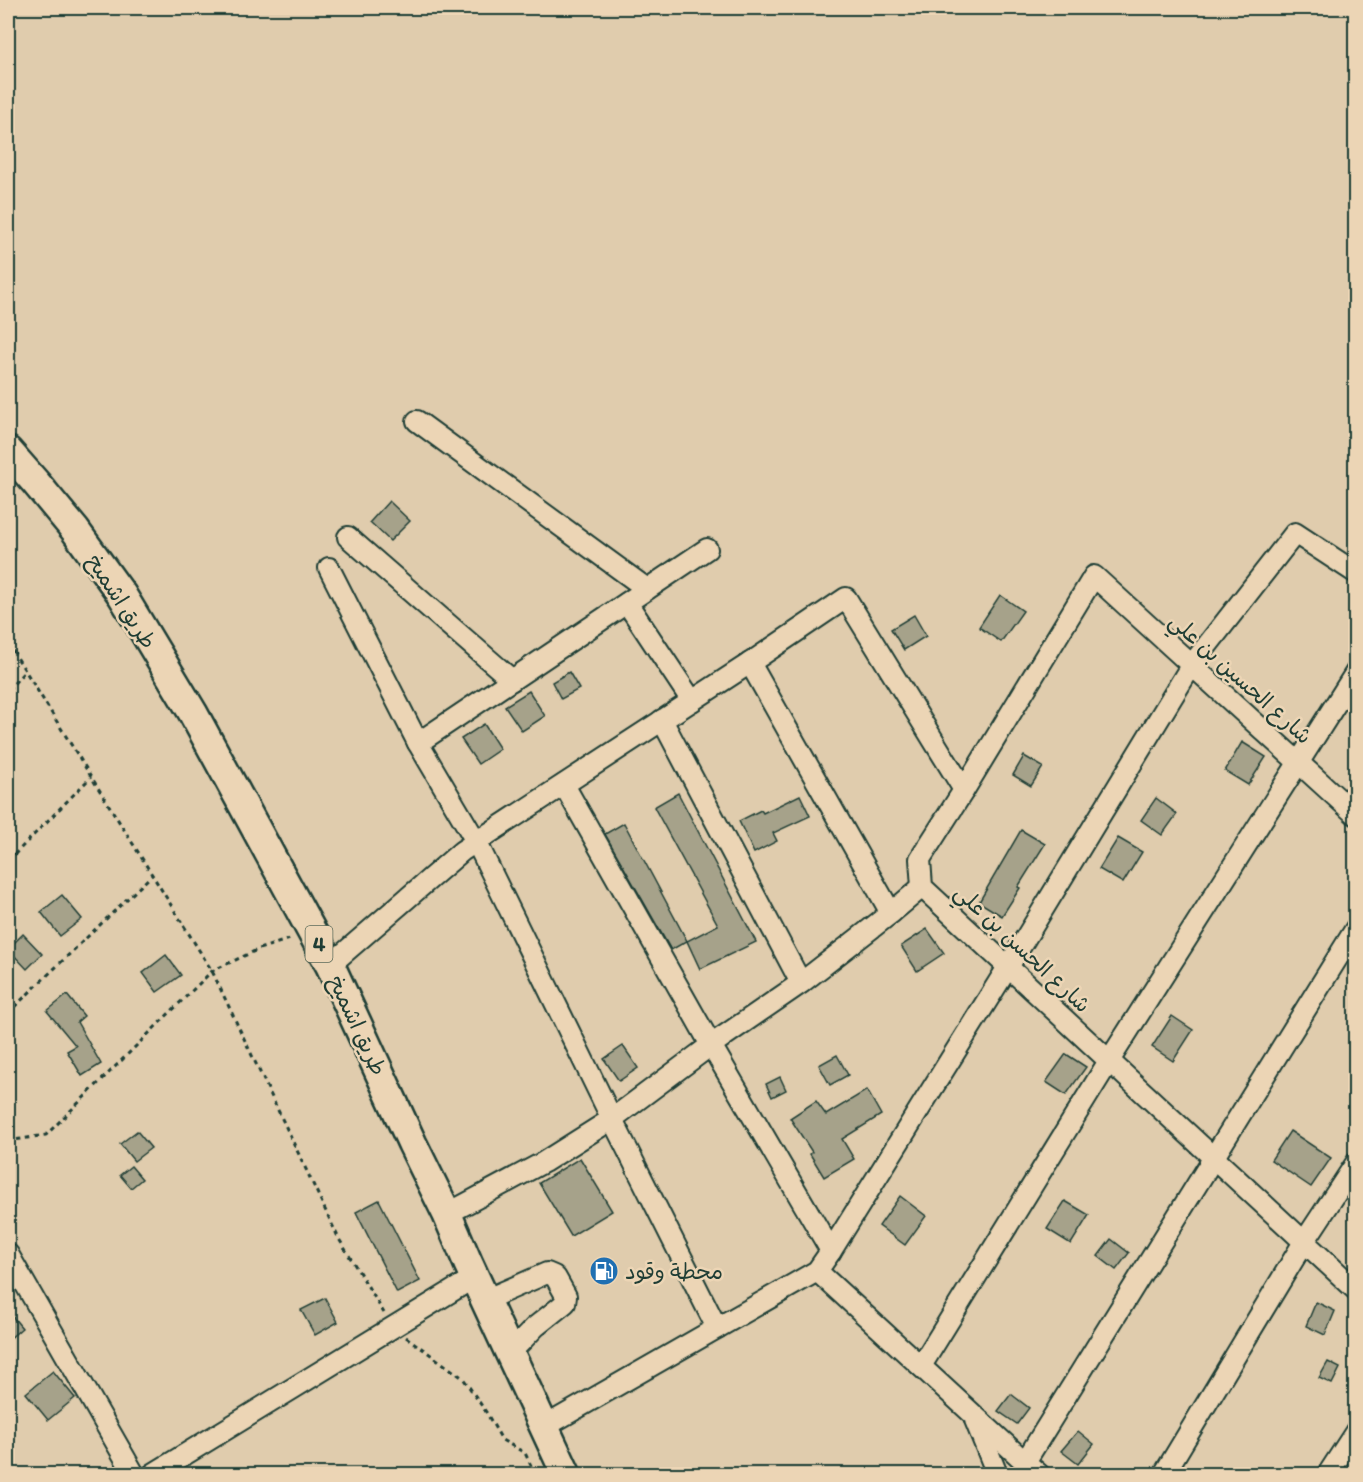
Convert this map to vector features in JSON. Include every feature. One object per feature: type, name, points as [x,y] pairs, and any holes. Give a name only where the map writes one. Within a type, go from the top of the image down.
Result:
[{"type":"highway","name":"طريق اشميخ","points":[[8,451],[75,530],[122,595],[193,713],[330,965],[566,1474]]},
{"type":"street","points":[[417,421],[647,589]]},
{"type":"street","points":[[544,1427],[817,1271],[1008,967],[1191,666],[1295,533],[1356,573]]},
{"type":"street","points":[[348,537],[512,680]]},
{"type":"street","points":[[418,743],[707,549]]},
{"type":"street","points":[[329,568],[418,743],[477,843],[717,1328]]},
{"type":"street","name":"شارع الحسين بن علي","points":[[1094,576],[1356,815]]},
{"type":"street","name":"شارع الحسن بن علي","points":[[1094,576],[920,859],[922,887],[1356,1290]]},
{"type":"street","points":[[330,965],[462,851],[846,598],[964,790]]},
{"type":"street","points":[[627,603],[692,701]]},
{"type":"street","points":[[750,663],[891,913]]},
{"type":"street","points":[[921,1366],[1109,1061],[1356,672]]},
{"type":"street","points":[[662,720],[801,983]]},
{"type":"street","points":[[564,785],[831,1251]]},
{"type":"street","points":[[447,1214],[544,1162],[612,1119],[711,1045],[801,983],[922,887]]},
{"type":"street","points":[[817,1271],[1032,1468],[1212,1157],[1356,928]]},
{"type":"street","points":[[1164,1474],[1304,1242],[1356,1163]]},
{"type":"street","points":[[8,1254],[134,1474]]},
{"type":"street","points":[[153,1474],[393,1328],[480,1288],[547,1273],[554,1275],[565,1292],[566,1300],[510,1353]]},
{"type":"street","points":[[973,1415],[997,1474]]},
{"type":"street","points":[[1328,1474],[1356,1431]]},
{"type":"path","points":[[8,643],[212,971],[339,1239],[393,1328],[463,1378],[502,1440],[525,1453],[535,1474]]},
{"type":"path","points":[[8,690],[25,671]]},
{"type":"path","points":[[8,861],[91,777]]},
{"type":"path","points":[[8,1013],[152,875]]},
{"type":"path","points":[[8,1141],[46,1135],[212,971],[259,949],[312,932]]},
{"type":"building","points":[[389,501],[410,521],[390,541],[370,522]]},
{"type":"building","points":[[1000,595],[1023,611],[1001,642],[979,627]]},
{"type":"building","points":[[914,615],[926,636],[904,650],[891,629]]},
{"type":"building","points":[[569,672],[579,689],[561,699],[552,682]]},
{"type":"building","points":[[529,691],[545,716],[522,731],[505,706]]},
{"type":"building","points":[[484,724],[500,749],[478,764],[461,739]]},
{"type":"building","points":[[1242,742],[1266,757],[1248,785],[1225,771]]},
{"type":"building","points":[[1024,756],[1043,767],[1031,786],[1013,775]]},
{"type":"building","points":[[678,793],[756,942],[700,969],[687,941],[718,925],[654,807]]},
{"type":"building","points":[[800,795],[810,816],[773,833],[777,841],[754,853],[739,821],[761,810],[763,813]]},
{"type":"building","points":[[1156,798],[1177,814],[1162,835],[1141,820]]},
{"type":"building","points":[[624,823],[687,941],[671,950],[605,834]]},
{"type":"building","points":[[1021,830],[1045,844],[1002,916],[979,902]]},
{"type":"building","points":[[1118,838],[1142,852],[1123,883],[1099,869]]},
{"type":"building","points":[[62,895],[82,919],[60,936],[41,912]]},
{"type":"building","points":[[927,929],[944,953],[917,971],[901,946]]},
{"type":"building","points":[[23,934],[42,954],[27,969],[8,949]]},
{"type":"building","points":[[166,955],[181,975],[157,992],[143,973]]},
{"type":"building","points":[[67,995],[84,1016],[77,1022],[101,1064],[82,1076],[67,1051],[76,1046],[47,1011]]},
{"type":"building","points":[[1172,1016],[1193,1030],[1173,1061],[1152,1047]]},
{"type":"building","points":[[623,1046],[638,1068],[619,1081],[604,1059]]},
{"type":"building","points":[[1066,1054],[1086,1067],[1066,1095],[1046,1082]]},
{"type":"building","points":[[837,1055],[848,1075],[830,1085],[819,1065]]},
{"type":"building","points":[[780,1077],[786,1090],[772,1097],[766,1084]]},
{"type":"building","points":[[867,1090],[881,1115],[842,1139],[854,1159],[824,1177],[810,1154],[812,1152],[790,1118],[816,1101],[826,1115]]},
{"type":"building","points":[[137,1131],[151,1148],[134,1161],[120,1144]]},
{"type":"building","points":[[1290,1131],[1331,1158],[1311,1187],[1271,1160]]},
{"type":"building","points":[[580,1158],[612,1211],[571,1236],[539,1183]]},
{"type":"building","points":[[131,1166],[142,1179],[131,1188],[120,1175]]},
{"type":"building","points":[[900,1196],[926,1216],[905,1245],[879,1226]]},
{"type":"building","points":[[379,1200],[420,1281],[397,1293],[356,1212]]},
{"type":"building","points":[[1065,1201],[1089,1215],[1071,1244],[1047,1229]]},
{"type":"building","points":[[1111,1239],[1129,1253],[1116,1270],[1098,1256]]},
{"type":"building","points":[[325,1298],[338,1322],[315,1335],[301,1310]]},
{"type":"building","points":[[1316,1302],[1335,1311],[1325,1335],[1306,1326]]},
{"type":"building","points":[[8,1311],[22,1328],[8,1340]]},
{"type":"building","points":[[1328,1362],[1340,1368],[1332,1384],[1319,1378]]},
{"type":"building","points":[[53,1371],[75,1398],[48,1420],[26,1393]]},
{"type":"building","points":[[1011,1394],[1029,1408],[1017,1424],[998,1411]]},
{"type":"building","points":[[1078,1431],[1094,1444],[1078,1464],[1061,1451]]},
{"type":"place","name":"محطة وقود","points":[[604,1271]]}]
